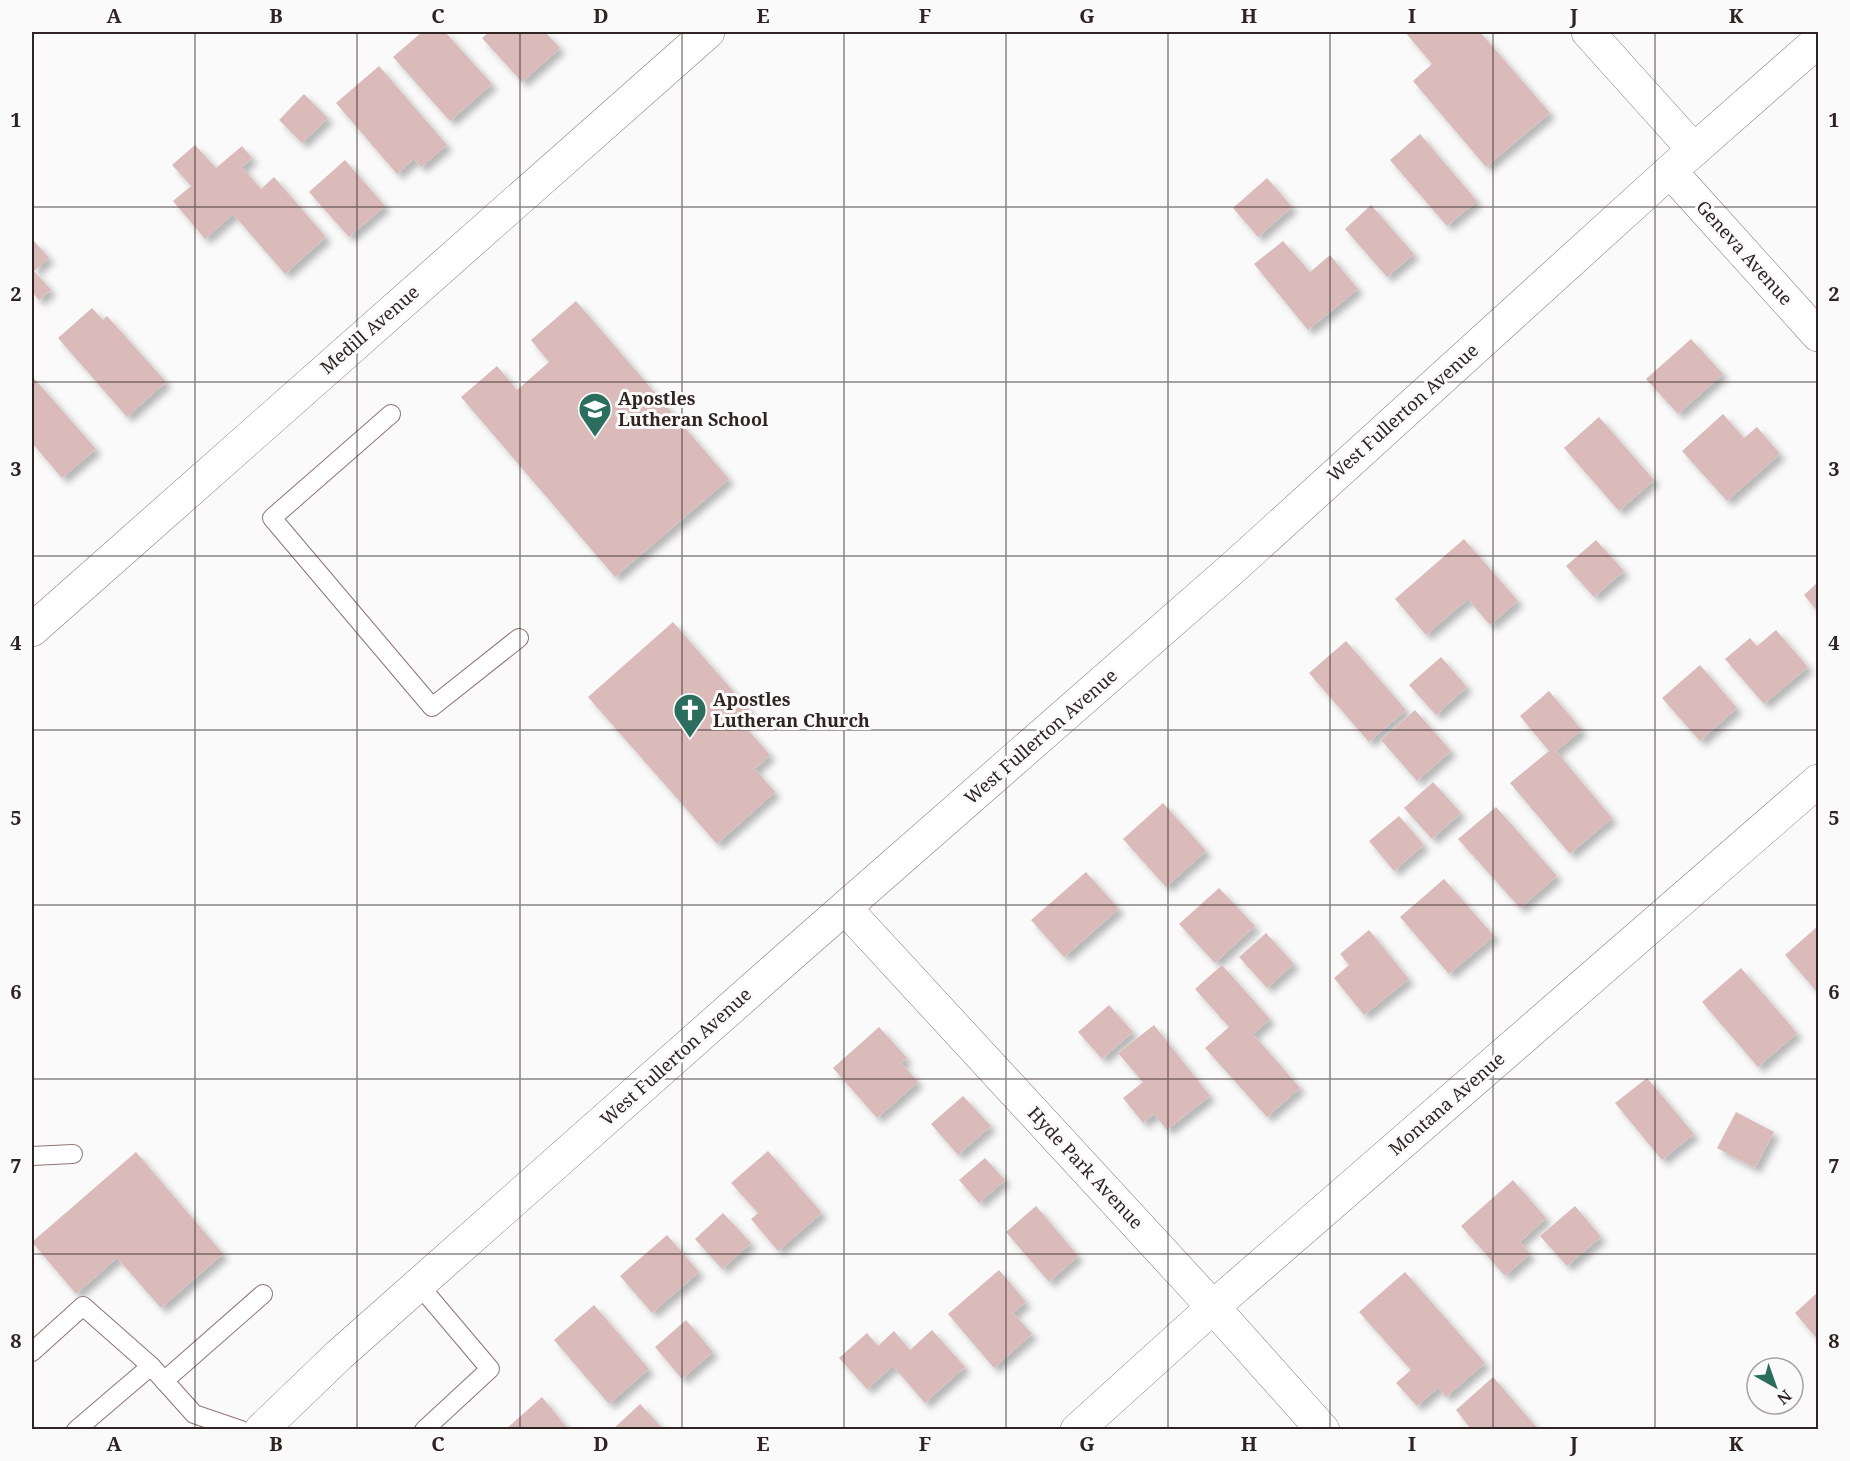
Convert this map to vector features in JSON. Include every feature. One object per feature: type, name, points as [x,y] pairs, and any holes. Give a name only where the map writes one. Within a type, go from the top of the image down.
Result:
[{"type":"street","name":"Medill Avenue","points":[[32,630],[708,32]]},
{"type":"street","name":"Geneva Avenue","points":[[1588,32],[1682,160],[1818,334]]},
{"type":"street","name":"West Fullerton Avenue","points":[[261,1430],[339,1355],[1235,566],[1682,160],[1818,41]]},
{"type":"street","name":"Montana Avenue","points":[[1077,1430],[1213,1307],[1818,781]]},
{"type":"street","name":"Hyde Park Avenue","points":[[845,908],[1213,1307],[1323,1430]]},
{"type":"lane","points":[[391,414],[272,518],[432,707],[519,638]]},
{"type":"lane","points":[[32,1156],[73,1154]]},
{"type":"lane","points":[[419,1285],[490,1369],[424,1430]]},
{"type":"lane","points":[[164,1381],[263,1294]]},
{"type":"lane","points":[[32,1352],[83,1306],[151,1366],[194,1414],[241,1430]]},
{"type":"lane","points":[[76,1430],[151,1366]]},
{"type":"building","points":[[422,32],[445,32],[492,84],[450,121],[393,57]]},
{"type":"building","points":[[489,32],[545,32],[560,48],[522,82],[482,38]]},
{"type":"building","points":[[1405,32],[1480,32],[1550,113],[1486,167],[1413,81],[1432,64]]},
{"type":"building","points":[[379,66],[447,145],[421,167],[414,159],[397,174],[336,103]]},
{"type":"building","points":[[304,94],[328,118],[302,143],[279,120]]},
{"type":"building","points":[[1420,134],[1477,201],[1447,226],[1390,160]]},
{"type":"building","points":[[195,145],[216,168],[242,146],[252,158],[242,167],[261,189],[274,177],[326,237],[285,274],[233,214],[205,239],[173,201],[191,186],[172,165]]},
{"type":"building","points":[[345,160],[385,206],[349,237],[309,192]]},
{"type":"building","points":[[1267,178],[1292,207],[1258,237],[1233,208]]},
{"type":"building","points":[[1371,205],[1414,254],[1387,277],[1345,229]]},
{"type":"building","points":[[34,241],[49,258],[34,271],[51,290],[39,300],[32,292],[32,243]]},
{"type":"building","points":[[1283,241],[1310,272],[1330,255],[1358,289],[1308,330],[1254,264]]},
{"type":"building","name":"Apostles Lutheran School","points":[[576,301],[729,479],[615,577],[461,397],[497,366],[517,390],[549,362],[531,340]]},
{"type":"building","points":[[92,308],[103,320],[107,316],[166,382],[127,417],[58,338]]},
{"type":"building","points":[[1691,339],[1723,374],[1678,414],[1646,379]]},
{"type":"building","points":[[32,376],[96,449],[62,478],[32,443]]},
{"type":"building","points":[[1723,414],[1744,438],[1757,427],[1780,454],[1727,501],[1682,451]]},
{"type":"building","points":[[1599,417],[1654,480],[1619,511],[1564,448]]},
{"type":"building","points":[[1464,539],[1518,601],[1490,625],[1468,599],[1426,635],[1395,599]]},
{"type":"building","points":[[1596,540],[1624,571],[1594,597],[1566,566]]},
{"type":"building","points":[[1818,582],[1818,612],[1804,595]]},
{"type":"building","name":"Apostles Lutheran Church","points":[[673,622],[752,713],[741,722],[770,755],[755,769],[775,792],[717,844],[588,697]]},
{"type":"building","points":[[1776,630],[1808,667],[1764,704],[1725,659],[1750,638],[1757,646]]},
{"type":"building","points":[[1346,641],[1406,710],[1369,742],[1309,673]]},
{"type":"building","points":[[1441,657],[1467,687],[1436,715],[1409,685]]},
{"type":"building","points":[[1700,665],[1737,708],[1700,741],[1662,698]]},
{"type":"building","points":[[1549,691],[1582,730],[1556,751],[1612,818],[1570,854],[1510,783],[1549,751],[1520,716]]},
{"type":"building","points":[[1415,710],[1451,751],[1417,781],[1381,740]]},
{"type":"building","points":[[1433,782],[1461,813],[1432,839],[1404,808]]},
{"type":"building","points":[[1163,803],[1206,851],[1166,887],[1123,839]]},
{"type":"building","points":[[1496,807],[1557,876],[1520,908],[1458,839]]},
{"type":"building","points":[[1399,816],[1424,845],[1394,871],[1369,841]]},
{"type":"building","points":[[1086,872],[1119,909],[1064,957],[1031,920]]},
{"type":"building","points":[[1444,879],[1494,936],[1449,974],[1400,917]]},
{"type":"building","points":[[1219,888],[1255,926],[1215,963],[1179,924]]},
{"type":"building","points":[[1818,926],[1818,993],[1785,955]]},
{"type":"building","points":[[1369,930],[1409,979],[1364,1015],[1334,978],[1349,965],[1340,954]]},
{"type":"building","points":[[1266,933],[1294,964],[1267,988],[1239,957]]},
{"type":"building","points":[[1222,965],[1270,1019],[1253,1034],[1300,1088],[1267,1117],[1205,1048],[1229,1027],[1195,989]]},
{"type":"building","points":[[1741,968],[1797,1033],[1758,1067],[1702,1002]]},
{"type":"building","points":[[1109,1005],[1133,1032],[1102,1059],[1078,1032]]},
{"type":"building","points":[[1154,1025],[1210,1096],[1167,1130],[1154,1114],[1143,1123],[1123,1098],[1143,1082],[1118,1053]]},
{"type":"building","points":[[879,1027],[907,1058],[901,1063],[918,1082],[877,1118],[833,1068]]},
{"type":"building","points":[[1647,1078],[1694,1134],[1662,1160],[1615,1103]]},
{"type":"building","points":[[963,1096],[991,1126],[958,1155],[931,1124]]},
{"type":"building","points":[[1736,1112],[1774,1132],[1755,1168],[1717,1148]]},
{"type":"building","points":[[768,1151],[822,1213],[778,1251],[751,1219],[758,1213],[731,1183]]},
{"type":"building","points":[[136,1152],[223,1254],[161,1308],[117,1258],[76,1294],[32,1242]]},
{"type":"building","points":[[985,1158],[1005,1180],[979,1203],[959,1180]]},
{"type":"building","points":[[1513,1180],[1546,1218],[1520,1242],[1530,1254],[1505,1276],[1461,1226]]},
{"type":"building","points":[[1036,1206],[1078,1256],[1049,1282],[1006,1232]]},
{"type":"building","points":[[1575,1206],[1601,1237],[1567,1266],[1540,1236]]},
{"type":"building","points":[[723,1213],[751,1243],[722,1269],[695,1239]]},
{"type":"building","points":[[667,1235],[699,1272],[652,1313],[620,1276]]},
{"type":"building","points":[[999,1270],[1026,1302],[1013,1313],[1032,1334],[994,1368],[948,1314]]},
{"type":"building","points":[[1405,1272],[1485,1363],[1446,1397],[1438,1388],[1417,1406],[1396,1383],[1411,1370],[1359,1312]]},
{"type":"building","points":[[1818,1292],[1818,1340],[1795,1313]]},
{"type":"building","points":[[594,1305],[649,1369],[609,1404],[554,1340]]},
{"type":"building","points":[[686,1320],[713,1352],[682,1379],[655,1347]]},
{"type":"building","points":[[932,1330],[965,1367],[925,1403],[893,1366],[867,1389],[839,1358],[867,1333],[878,1346],[894,1331],[910,1350]]},
{"type":"building","points":[[1493,1377],[1539,1430],[1472,1430],[1456,1410]]},
{"type":"building","points":[[542,1397],[569,1430],[505,1430]]},
{"type":"building","points":[[640,1404],[664,1430],[612,1430]]},
{"type":"place","name":"Apostles Lutheran School","points":[[595,438]]},
{"type":"place","name":"Apostles Lutheran Church","points":[[690,739]]}]
